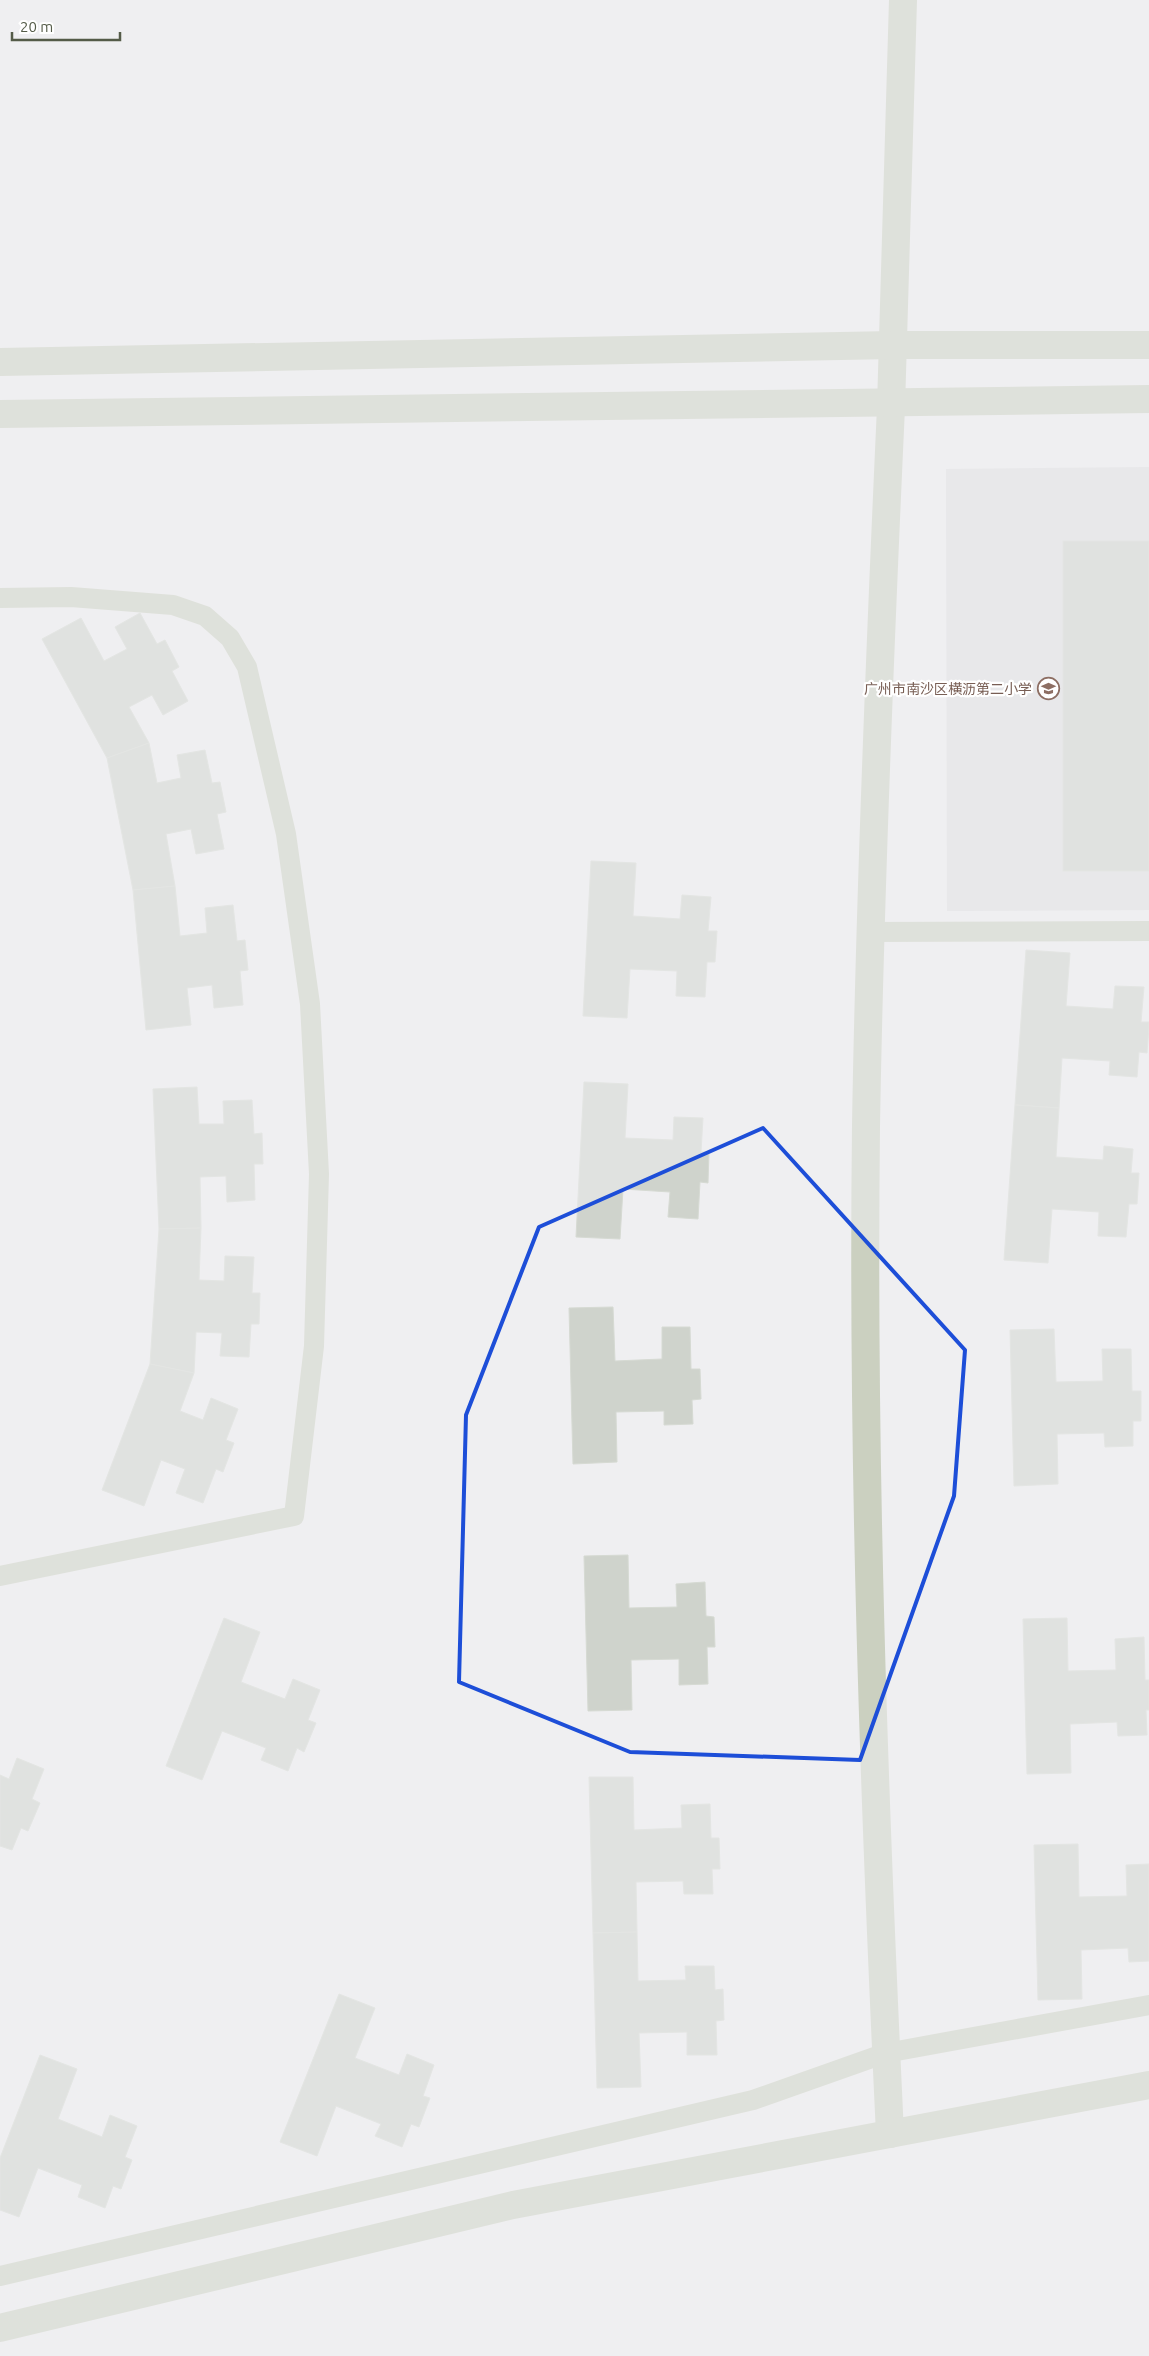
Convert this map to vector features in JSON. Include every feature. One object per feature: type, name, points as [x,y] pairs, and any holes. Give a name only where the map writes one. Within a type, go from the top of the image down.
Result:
[{"type":"street","points":[[890,2134],[870,1642],[866,1420],[866,1130],[870,932],[893,346],[903,0]]},
{"type":"street","points":[[0,362],[893,346],[1149,345]]},
{"type":"street","points":[[0,414],[1149,399]]},
{"type":"street","points":[[0,2328],[513,2205],[1149,2085]]},
{"type":"lane","points":[[0,598],[71,597],[173,605],[205,616],[230,638],[247,667],[286,834],[310,1004],[319,1174],[314,1346],[294,1516],[0,1576]]},
{"type":"lane","points":[[870,932],[1149,931]]},
{"type":"lane","points":[[0,2276],[753,2100],[886,2053],[1149,2005]]},
{"type":"highlighted area","points":[[763,1128],[965,1350],[954,1496],[860,1760],[630,1752],[459,1682],[466,1415],[539,1227]]},
{"type":"shaded area","name":"广州市南沙区横沥第二小学","points":[[1149,467],[1149,910],[947,911],[946,469]]},
{"type":"building","points":[[1063,541],[1149,541],[1149,871],[1063,871]]},
{"type":"building","points":[[140,613],[157,644],[165,640],[179,667],[172,671],[188,701],[163,715],[152,695],[129,707],[149,743],[107,758],[42,639],[81,618],[104,661],[127,649],[115,627]]},
{"type":"building","points":[[149,743],[157,783],[181,778],[177,755],[205,750],[212,783],[220,782],[226,812],[217,814],[224,849],[196,854],[191,829],[166,834],[175,886],[133,890],[107,758]]},
{"type":"building","points":[[591,861],[636,863],[633,916],[680,919],[682,895],[711,897],[708,931],[717,931],[715,962],[707,962],[705,997],[676,996],[677,971],[630,969],[627,1018],[583,1016]]},
{"type":"building","points":[[175,886],[180,936],[207,933],[205,908],[233,905],[237,941],[245,940],[248,970],[240,971],[243,1005],[214,1008],[212,985],[187,988],[191,1025],[146,1030],[133,890]]},
{"type":"building","points":[[1026,950],[1070,953],[1066,1006],[1113,1009],[1115,986],[1144,987],[1141,1022],[1149,1022],[1149,1028],[1147,1053],[1139,1052],[1137,1077],[1109,1075],[1110,1061],[1062,1058],[1059,1108],[1015,1105]]},
{"type":"building","points":[[584,1082],[628,1084],[625,1138],[673,1140],[674,1117],[703,1118],[701,1152],[709,1152],[708,1183],[700,1182],[698,1219],[668,1217],[670,1192],[623,1189],[620,1239],[576,1237]]},
{"type":"building","points":[[197,1087],[199,1124],[224,1124],[223,1101],[252,1100],[254,1134],[262,1133],[263,1164],[254,1164],[255,1200],[227,1202],[226,1176],[200,1177],[201,1228],[159,1229],[153,1089]]},
{"type":"building","points":[[1015,1105],[1059,1108],[1056,1157],[1103,1160],[1104,1146],[1133,1149],[1131,1173],[1139,1173],[1137,1204],[1129,1204],[1126,1237],[1098,1236],[1099,1212],[1052,1209],[1048,1263],[1004,1260]]},
{"type":"building","points":[[201,1228],[199,1280],[224,1281],[225,1256],[254,1257],[252,1293],[260,1293],[259,1324],[251,1324],[249,1357],[220,1356],[222,1333],[196,1332],[194,1373],[150,1364],[159,1229]]},
{"type":"building","points":[[613,1307],[615,1361],[662,1359],[662,1327],[690,1327],[691,1369],[700,1369],[701,1399],[692,1400],[693,1424],[664,1425],[664,1411],[616,1412],[617,1462],[573,1464],[569,1308]]},
{"type":"building","points":[[1054,1329],[1056,1382],[1103,1381],[1102,1349],[1131,1349],[1132,1391],[1141,1391],[1141,1421],[1133,1421],[1133,1446],[1105,1447],[1104,1433],[1057,1434],[1058,1484],[1014,1486],[1010,1330]]},
{"type":"building","points":[[150,1364],[194,1373],[180,1411],[203,1420],[211,1398],[238,1409],[226,1440],[234,1443],[223,1472],[216,1469],[203,1503],[176,1493],[185,1469],[161,1460],[144,1506],[102,1490]]},
{"type":"building","points":[[628,1555],[629,1608],[677,1607],[676,1584],[705,1582],[706,1616],[714,1617],[715,1647],[707,1647],[708,1684],[679,1685],[679,1659],[631,1660],[632,1710],[588,1711],[584,1556]]},
{"type":"building","points":[[224,1618],[260,1632],[241,1682],[285,1699],[293,1679],[320,1690],[308,1720],[316,1723],[304,1752],[297,1748],[288,1771],[261,1760],[266,1748],[222,1731],[202,1780],[166,1766]]},
{"type":"building","points":[[1067,1618],[1068,1671],[1116,1670],[1115,1639],[1144,1637],[1145,1680],[1149,1680],[1149,1710],[1146,1710],[1147,1735],[1118,1736],[1117,1722],[1070,1724],[1071,1773],[1027,1774],[1023,1619]]},
{"type":"building","points":[[17,1758],[44,1769],[32,1799],[40,1803],[28,1831],[21,1828],[12,1850],[0,1846],[0,1775],[9,1779]]},
{"type":"building","points":[[589,1777],[633,1777],[634,1830],[682,1828],[681,1805],[710,1804],[711,1838],[719,1838],[720,1869],[712,1869],[713,1894],[684,1894],[683,1881],[636,1882],[637,1932],[593,1933]]},
{"type":"building","points":[[1078,1844],[1079,1897],[1127,1896],[1126,1865],[1149,1864],[1149,1961],[1129,1962],[1128,1948],[1081,1950],[1082,1999],[1038,2000],[1034,1845]]},
{"type":"building","points":[[637,1932],[638,1981],[686,1980],[685,1966],[714,1966],[715,1990],[723,1989],[724,2020],[716,2021],[717,2055],[687,2055],[687,2032],[639,2033],[641,2087],[597,2088],[593,1933]]},
{"type":"building","points":[[339,1994],[375,2008],[355,2058],[399,2075],[407,2054],[434,2065],[423,2096],[430,2098],[419,2127],[411,2124],[402,2147],[375,2136],[381,2124],[336,2106],[317,2156],[280,2142]]},
{"type":"building","points":[[40,2055],[77,2069],[58,2119],[102,2137],[110,2115],[137,2126],[125,2157],[132,2160],[121,2189],[113,2186],[105,2208],[78,2197],[82,2185],[38,2168],[19,2217],[0,2210],[0,2158]]},
{"type":"place","name":"广州市南沙区横沥第二小学","points":[[1048,689]]}]
